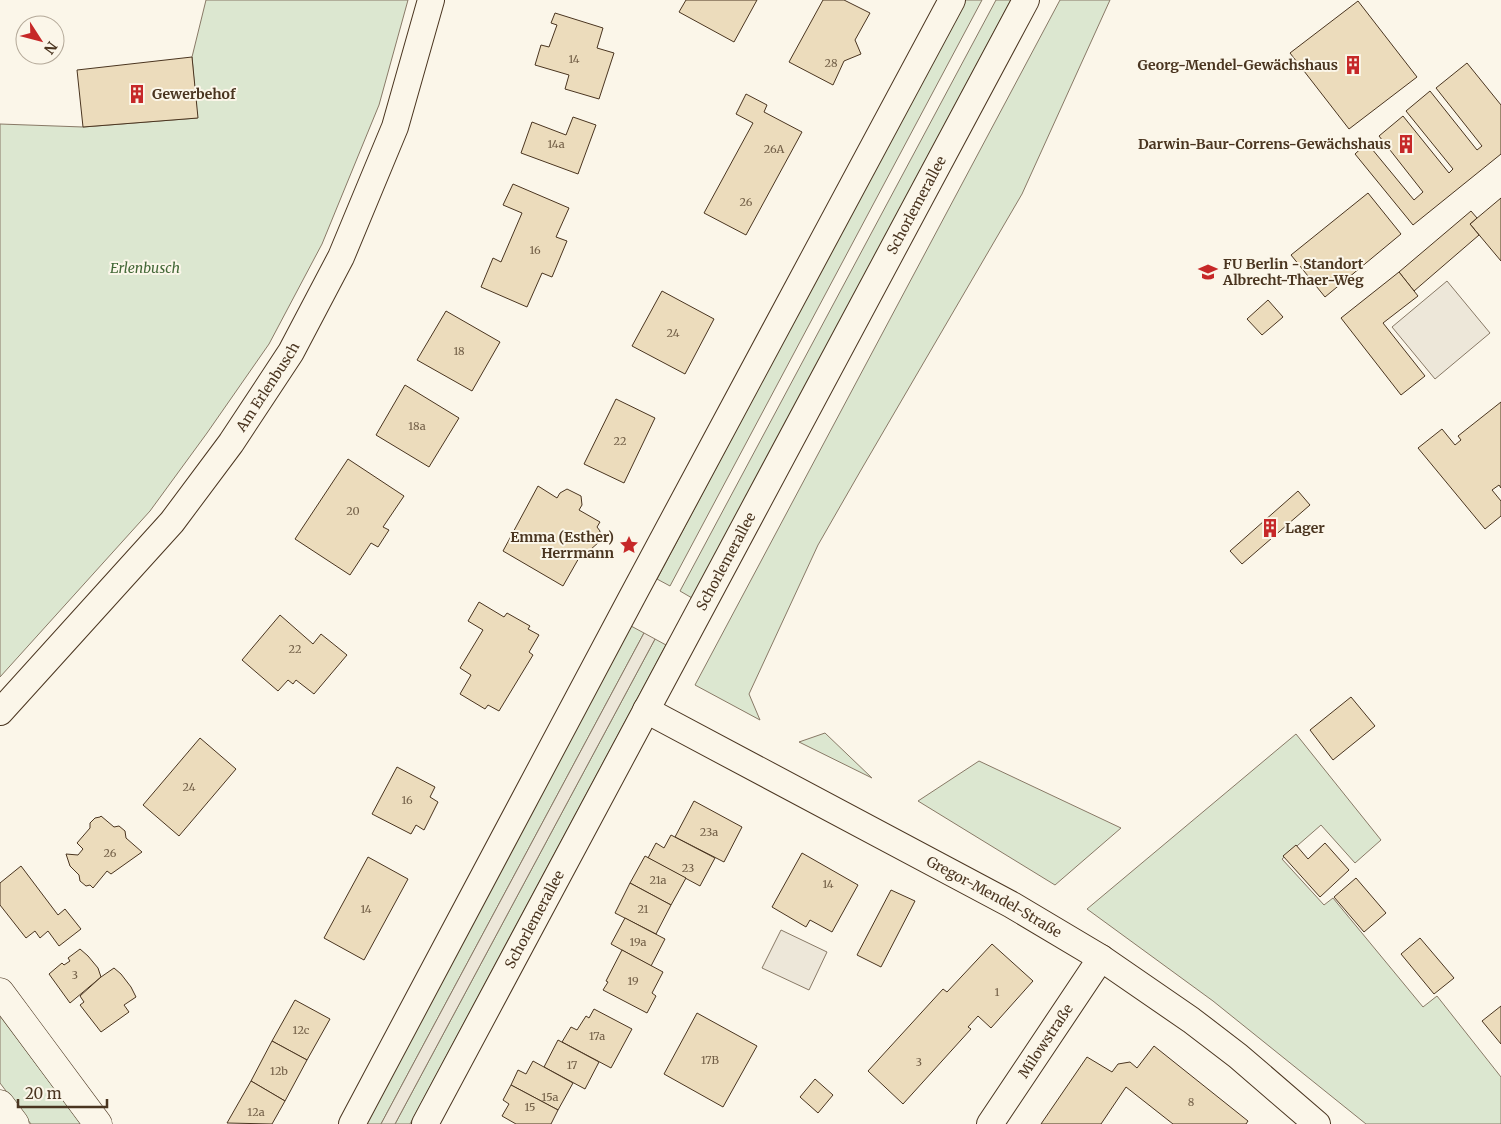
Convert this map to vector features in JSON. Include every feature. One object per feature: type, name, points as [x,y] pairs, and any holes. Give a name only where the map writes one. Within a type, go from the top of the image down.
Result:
[{"type":"main road","points":[[0,992],[98,1124]]},
{"type":"main road","points":[[0,1104],[15,1124]]},
{"type":"street","name":"Am Erlenbusch","points":[[0,712],[172,522],[231,443],[291,352],[341,257],[395,127],[431,0]]},
{"type":"street","points":[[352,1124],[952,0]]},
{"type":"street","name":"Schorlemerallee","points":[[425,1124],[1026,0]]},
{"type":"street","name":"Gregor-Mendel-Straße","points":[[646,710],[1012,905],[1101,958],[1246,1062],[1317,1124]]},
{"type":"street","name":"Milowstraße","points":[[990,1124],[1101,958]]},
{"type":"green space","name":"Erlenbusch","points":[[206,0],[408,0],[379,105],[322,244],[269,344],[150,511],[0,677],[0,124],[83,127],[197,118],[192,57]]},
{"type":"green space","points":[[965,0],[982,0],[670,586],[657,579]]},
{"type":"green space","points":[[996,0],[1011,0],[692,598],[680,591]]},
{"type":"green space","points":[[1060,0],[1110,0],[1022,194],[818,545],[749,694],[760,720],[695,685]]},
{"type":"green space","points":[[631,626],[644,633],[381,1124],[365,1124]]},
{"type":"green space","points":[[655,639],[666,645],[410,1124],[395,1124]]},
{"type":"green space","points":[[825,733],[872,778],[799,742]]},
{"type":"green space","points":[[1296,734],[1381,840],[1355,863],[1321,825],[1282,859],[1324,905],[1333,898],[1423,1007],[1437,996],[1501,1077],[1501,1124],[1366,1124],[1213,1001],[1087,909]]},
{"type":"green space","points":[[979,761],[1121,828],[1055,885],[918,801]]},
{"type":"green space","points":[[0,1016],[81,1124],[31,1124],[0,1083]]},
{"type":"shaded area","points":[[1447,281],[1490,333],[1435,379],[1392,327]]},
{"type":"shaded area","points":[[644,633],[655,639],[395,1124],[381,1124]]},
{"type":"shaded area","points":[[781,930],[827,952],[809,990],[762,968]]},
{"type":"building","points":[[686,0],[757,0],[734,42],[679,12]]},
{"type":"building","points":[[823,0],[844,0],[870,13],[855,40],[861,54],[844,61],[833,85],[789,62]]},
{"type":"building","name":"Georg-Mendel-Gewächshaus","points":[[1358,1],[1417,77],[1349,129],[1290,53]]},
{"type":"building","points":[[555,13],[603,28],[597,48],[614,53],[599,99],[565,89],[569,75],[535,65],[541,45],[549,47],[557,25],[551,23]]},
{"type":"building","name":"Gewerbehof","points":[[192,57],[198,118],[83,127],[77,70]]},
{"type":"building","name":"Darwin-Baur-Correns-Gewächshaus","points":[[1467,63],[1501,105],[1501,154],[1413,225],[1355,154],[1367,143],[1414,200],[1423,192],[1379,136],[1403,116],[1449,173],[1453,169],[1406,111],[1430,91],[1477,150],[1482,146],[1436,88]]},
{"type":"building","points":[[746,94],[767,105],[764,112],[802,132],[746,235],[704,213],[753,123],[736,114]]},
{"type":"building","points":[[573,117],[596,125],[578,174],[521,153],[532,122],[566,135]]},
{"type":"building","points":[[513,184],[569,208],[556,237],[567,241],[552,277],[542,273],[527,307],[481,287],[493,258],[501,262],[522,213],[503,205]]},
{"type":"building","points":[[1368,193],[1401,234],[1325,297],[1291,255]]},
{"type":"building","points":[[1501,198],[1501,261],[1470,224]]},
{"type":"building","points":[[1471,211],[1477,218],[1470,224],[1479,235],[1414,291],[1399,272]]},
{"type":"building","points":[[1399,272],[1418,296],[1383,323],[1425,376],[1401,395],[1341,318]]},
{"type":"building","points":[[662,291],[714,319],[685,374],[632,346]]},
{"type":"building","points":[[1268,300],[1283,317],[1262,335],[1247,319]]},
{"type":"building","points":[[446,311],[500,342],[472,391],[417,360]]},
{"type":"building","points":[[405,385],[459,418],[429,467],[376,435]]},
{"type":"building","points":[[616,399],[655,418],[624,483],[584,464]]},
{"type":"building","points":[[1501,402],[1501,488],[1499,485],[1492,490],[1501,501],[1501,516],[1485,529],[1418,448],[1442,429],[1455,445],[1461,440],[1458,436]]},
{"type":"building","points":[[348,459],[404,496],[383,527],[389,530],[378,547],[371,543],[350,575],[295,539]]},
{"type":"building","points":[[538,486],[557,498],[560,493],[567,489],[581,496],[582,505],[579,510],[600,522],[597,527],[600,531],[599,542],[590,550],[584,549],[563,586],[503,551]]},
{"type":"building","name":"Lager","points":[[1298,491],[1310,505],[1242,564],[1230,551]]},
{"type":"building","points":[[479,602],[504,617],[507,613],[530,626],[528,629],[539,635],[529,652],[533,655],[499,711],[488,705],[485,709],[460,694],[471,675],[460,668],[483,630],[468,621]]},
{"type":"building","points":[[280,615],[313,644],[321,634],[347,655],[314,694],[296,680],[293,684],[288,680],[278,691],[242,660]]},
{"type":"building","points":[[1351,697],[1375,726],[1333,760],[1310,730]]},
{"type":"building","points":[[200,738],[236,769],[179,836],[143,805]]},
{"type":"building","points":[[397,767],[435,787],[430,797],[438,802],[424,830],[416,825],[411,834],[372,814]]},
{"type":"building","points":[[694,801],[742,827],[724,862],[675,837]]},
{"type":"building","points":[[101,816],[114,827],[119,826],[125,831],[126,838],[142,852],[111,874],[107,871],[93,888],[90,885],[86,886],[80,881],[79,875],[70,866],[66,854],[78,855],[83,849],[77,843],[90,828],[90,823],[95,818]]},
{"type":"building","points":[[671,835],[715,858],[700,886],[648,858],[656,843],[664,848]]},
{"type":"building","points":[[1325,843],[1349,870],[1320,897],[1283,856],[1296,845],[1308,859]]},
{"type":"building","points":[[802,853],[858,885],[832,932],[810,920],[806,927],[772,907]]},
{"type":"building","points":[[645,856],[686,878],[671,905],[630,883]]},
{"type":"building","points":[[368,857],[408,879],[364,960],[324,938]]},
{"type":"building","points":[[21,866],[58,915],[65,909],[81,929],[59,946],[48,931],[40,938],[35,931],[26,938],[0,905],[0,883]]},
{"type":"building","points":[[1356,878],[1386,913],[1364,932],[1334,897]]},
{"type":"building","points":[[630,883],[671,905],[656,934],[615,913]]},
{"type":"building","points":[[891,890],[915,901],[881,967],[857,955]]},
{"type":"building","points":[[625,918],[665,939],[651,966],[611,944]]},
{"type":"building","points":[[1420,938],[1454,978],[1434,994],[1401,954]]},
{"type":"building","points":[[992,944],[1033,981],[991,1028],[978,1016],[968,1027],[971,1029],[903,1104],[868,1071],[943,989],[947,992]]},
{"type":"building","points":[[80,949],[98,968],[101,977],[70,1003],[49,974],[62,963],[64,965],[70,961],[68,958]]},
{"type":"building","points":[[622,950],[663,972],[652,993],[656,996],[647,1013],[603,990]]},
{"type":"building","points":[[114,968],[131,987],[136,997],[124,1005],[129,1012],[101,1032],[80,1005],[84,1002],[80,996]]},
{"type":"building","points":[[295,1000],[330,1019],[307,1060],[272,1041]]},
{"type":"building","points":[[1501,1006],[1501,1044],[1482,1021]]},
{"type":"building","points":[[594,1009],[632,1029],[611,1068],[562,1042],[571,1027],[577,1030],[586,1016],[589,1018]]},
{"type":"building","points":[[697,1013],[757,1046],[723,1107],[664,1074]]},
{"type":"building","points":[[558,1040],[599,1062],[585,1089],[544,1067]]},
{"type":"building","points":[[272,1041],[307,1060],[285,1101],[251,1081]]},
{"type":"building","points":[[1154,1046],[1248,1121],[1246,1124],[1173,1124],[1126,1087],[1101,1124],[1041,1124],[1087,1057],[1112,1072],[1118,1064],[1130,1062],[1137,1068]]},
{"type":"building","points":[[533,1061],[573,1083],[558,1110],[511,1085],[518,1070],[526,1074]]},
{"type":"building","points":[[815,1079],[833,1095],[818,1113],[800,1097]]},
{"type":"building","points":[[251,1081],[285,1101],[272,1124],[227,1123]]},
{"type":"building","points":[[511,1085],[558,1110],[551,1124],[516,1124],[502,1116],[509,1104],[503,1100]]},
{"type":"place","name":"Georg-Mendel-Gewächshaus","points":[[1353,65]]},
{"type":"place","name":"Gewerbehof","points":[[137,94]]},
{"type":"place","name":"Darwin-Baur-Correns-Gewächshaus","points":[[1406,144]]},
{"type":"place","name":"FU Berlin - Standort Albrecht-Thaer-Weg","points":[[1208,272]]},
{"type":"place","name":"Lager","points":[[1270,528]]},
{"type":"place","name":"Emma (Esther) Herrmann","points":[[629,545]]}]
